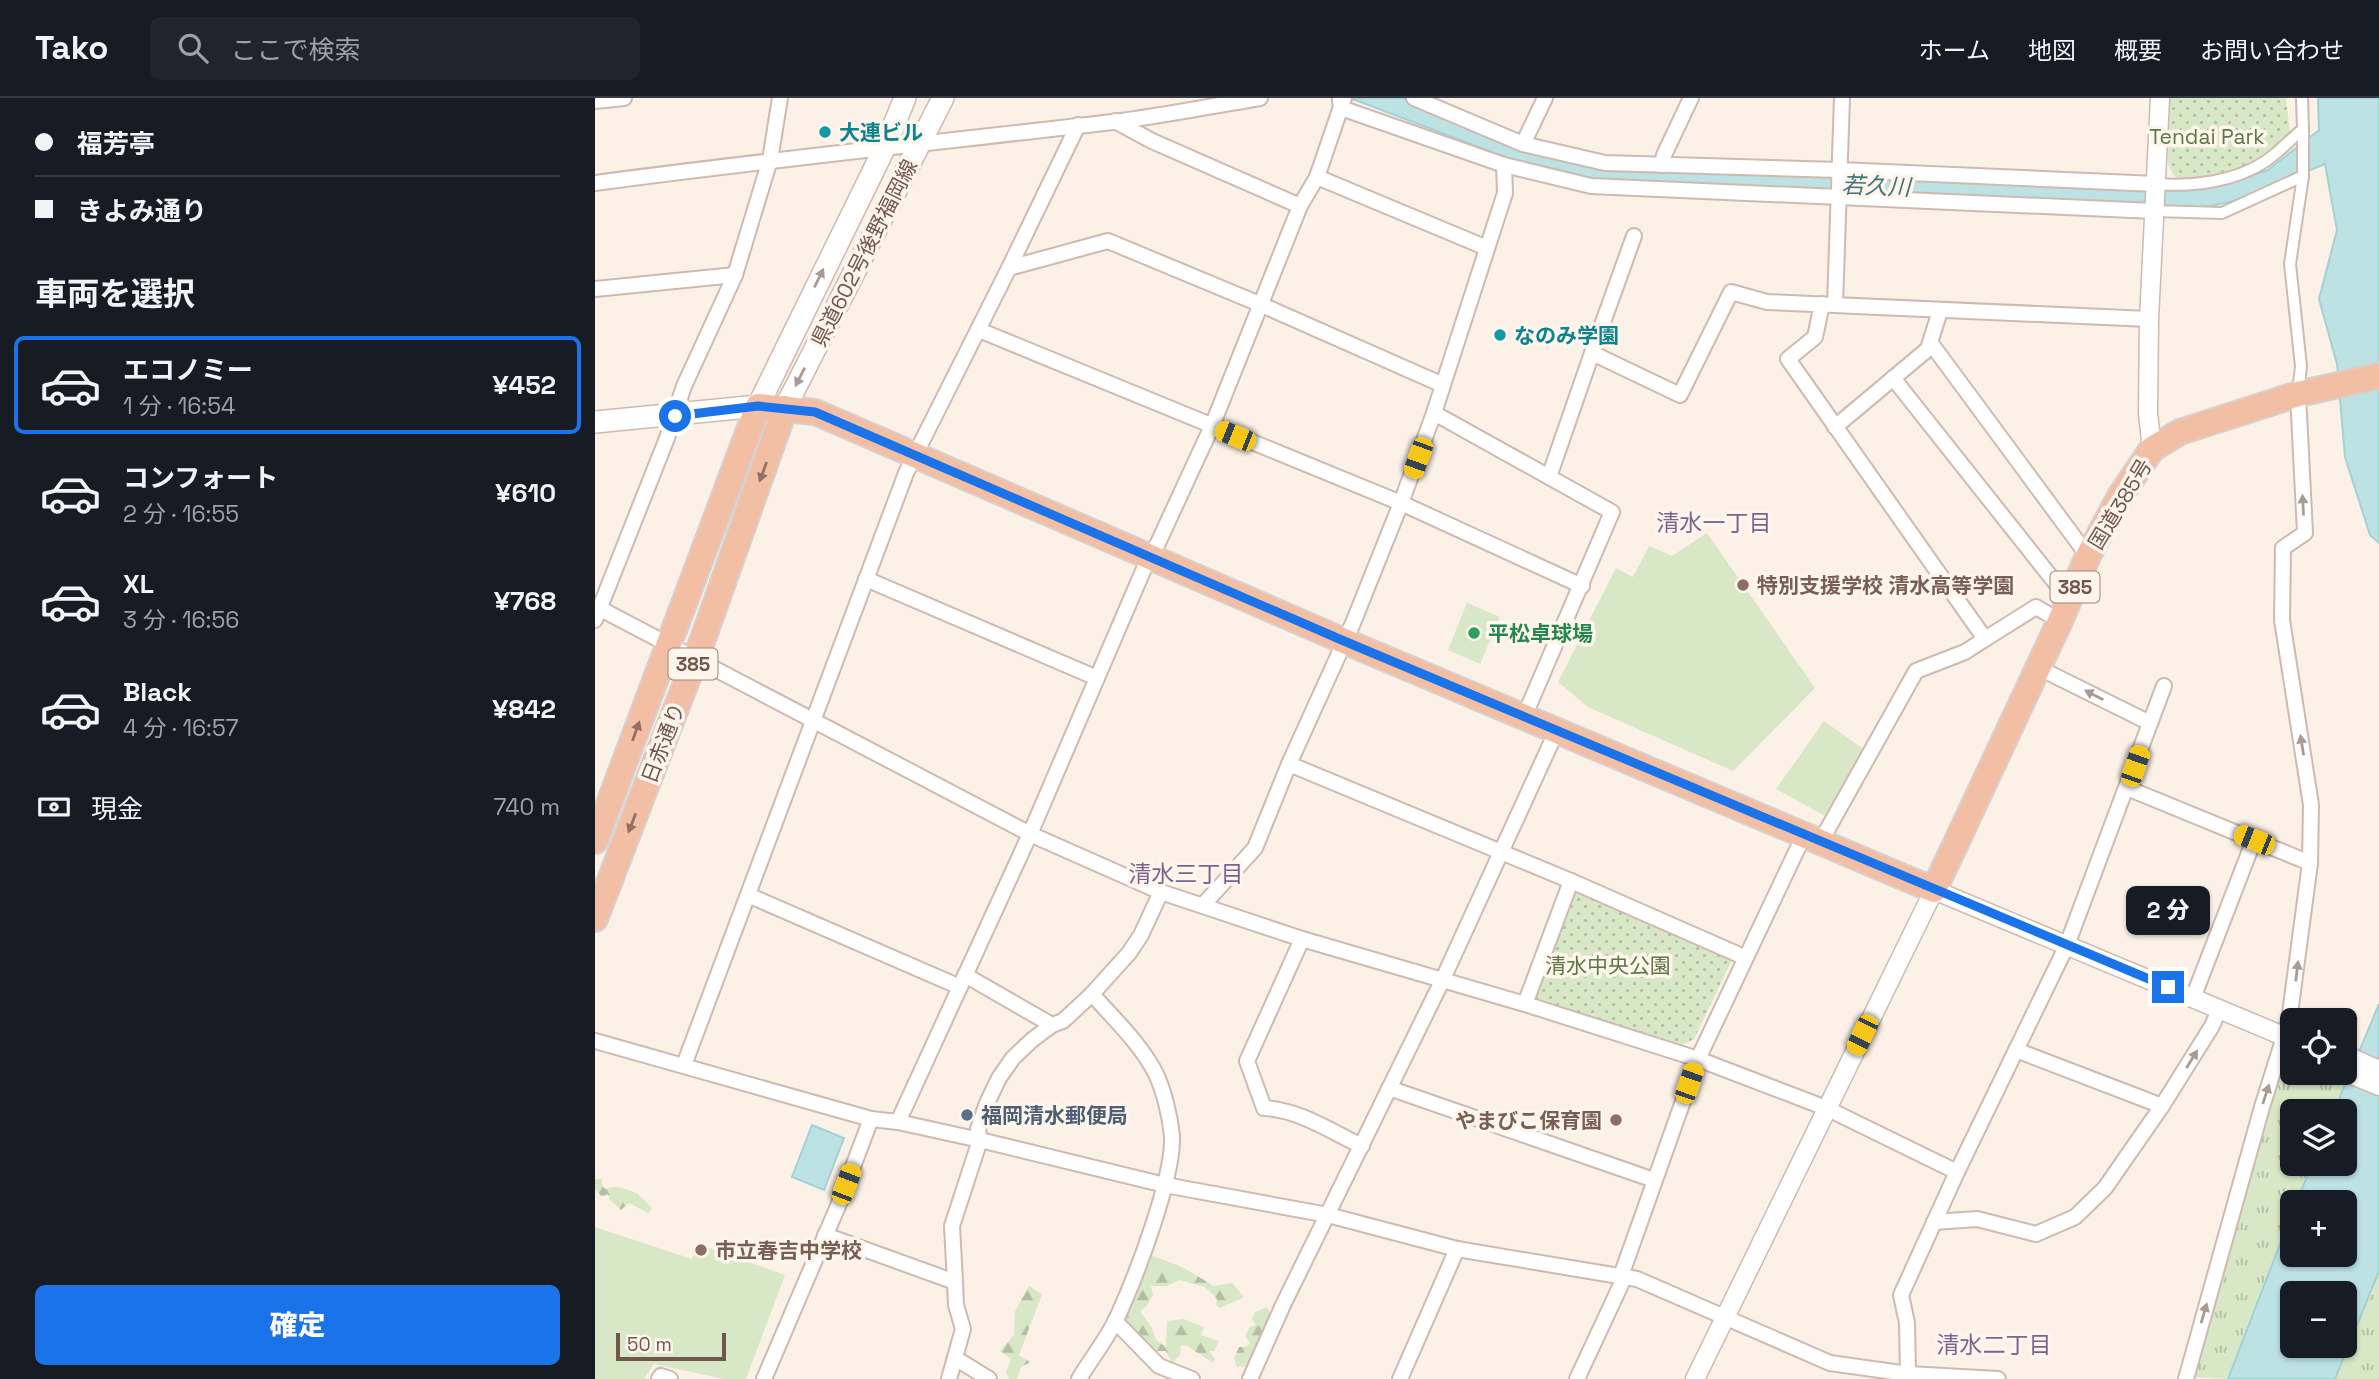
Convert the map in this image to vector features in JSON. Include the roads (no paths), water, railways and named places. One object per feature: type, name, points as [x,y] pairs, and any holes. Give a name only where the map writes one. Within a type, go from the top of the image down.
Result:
[{"type":"highway","name":"国道385号","points":[[1934,890],[2039,668],[2088,556],[2120,496],[2152,449],[2180,432],[2308,392],[2379,376]]},
{"type":"highway","points":[[758,406],[815,412],[1344,641],[1934,890]]},
{"type":"highway","name":"日赤通り","points":[[595,841],[758,406]]},
{"type":"highway","name":"日赤通り","points":[[595,919],[695,658],[785,408]]},
{"type":"main road","name":"県道602号後野福岡線","points":[[758,406],[884,149],[905,98]]},
{"type":"main road","name":"県道602号後野福岡線","points":[[785,408],[943,98]]},
{"type":"main road","points":[[595,422],[758,406]]},
{"type":"street","points":[[595,102],[624,98]]},
{"type":"street","points":[[780,98],[771,160],[735,275],[684,386],[675,416],[597,611],[668,644],[1030,834],[1161,892],[1302,939],[1525,1004],[1698,1059],[1826,1108],[1957,1172]]},
{"type":"street","points":[[595,183],[1115,121],[1260,98]]},
{"type":"street","points":[[1414,98],[1523,144],[1605,163],[1840,170],[2156,186],[2187,186],[2227,178],[2265,162],[2303,131]]},
{"type":"street","points":[[1523,144],[1545,98]]},
{"type":"street","points":[[1662,165],[1664,155],[1691,98]]},
{"type":"street","points":[[1842,98],[1839,198],[1828,305],[1815,337],[1788,359],[1985,639]]},
{"type":"street","points":[[2152,449],[2148,413],[2149,319],[2160,98]]},
{"type":"street","points":[[2293,1008],[2311,863],[2311,805],[2282,620],[2283,548],[2305,533],[2308,392],[2301,366],[2290,264],[2303,173],[2302,98]]},
{"type":"street","points":[[898,1122],[1030,834],[1149,557],[1212,426],[1300,206],[1317,177],[1342,101],[1504,165],[1591,186],[2222,213],[2303,173]]},
{"type":"street","points":[[1115,121],[1152,141],[1300,206]]},
{"type":"street","points":[[684,1065],[906,473],[1078,125]]},
{"type":"street","points":[[1203,905],[1255,848],[1401,503],[1434,413],[1505,193],[1504,165]]},
{"type":"street","points":[[1317,177],[1487,248]]},
{"type":"street","points":[[1549,477],[1634,236]]},
{"type":"street","points":[[1009,268],[1108,242],[1262,305],[1443,385]]},
{"type":"street","points":[[595,289],[735,275]]},
{"type":"street","points":[[1592,353],[1680,395],[1731,292],[1767,302],[2149,319]]},
{"type":"street","points":[[1835,427],[1927,349],[1940,311]]},
{"type":"street","points":[[979,330],[1401,503],[1582,586]]},
{"type":"street","points":[[1930,342],[2088,556]]},
{"type":"street","points":[[1893,378],[2058,586],[2071,595]]},
{"type":"street","points":[[1434,413],[1612,512],[1524,717]]},
{"type":"street","points":[[866,579],[1097,678]]},
{"type":"street","points":[[1577,1379],[1623,1276],[1698,1059],[1744,957],[1812,838],[1916,671],[1965,652],[2036,607],[2060,621]]},
{"type":"street","points":[[2039,668],[2150,723]]},
{"type":"street","points":[[1908,1374],[1907,1323],[1901,1295],[1957,1172],[2067,945],[2164,686]]},
{"type":"street","points":[[1250,1379],[1283,1305],[1442,981],[1557,730]]},
{"type":"street","points":[[1289,764],[1571,881],[1744,957]]},
{"type":"street","points":[[2127,788],[2311,863]]},
{"type":"street","points":[[2193,998],[2254,840]]},
{"type":"street","points":[[1525,1004],[1571,881]]},
{"type":"street","points":[[1695,1379],[1934,890],[2280,1036]]},
{"type":"street","points":[[949,1379],[963,1329],[956,1305],[952,1226],[980,1140],[978,1129],[987,1103],[1013,1058],[1052,1025],[1063,1021],[1129,953],[1142,935],[1161,892]]},
{"type":"street","points":[[748,895],[962,981],[1052,1025]]},
{"type":"street","points":[[1302,939],[1248,1061],[1264,1108],[1299,1115],[1361,1146]]},
{"type":"street","points":[[1079,1379],[1115,1321],[1165,1185],[1172,1135],[1157,1075],[1141,1050],[1092,994]]},
{"type":"street","points":[[1934,1222],[1977,1219],[2036,1234],[2075,1217],[2105,1188],[2162,1106],[2212,1026],[2219,1010]]},
{"type":"street","points":[[595,1041],[871,1119],[898,1122],[980,1140],[1165,1185],[1328,1215],[1457,1249],[1637,1279],[1830,1363],[1908,1374],[1998,1379]]},
{"type":"street","points":[[2016,1050],[2162,1106]]},
{"type":"street","points":[[2357,1060],[2379,1070]]},
{"type":"street","points":[[2186,1379],[2258,1120],[2280,1065]]},
{"type":"street","points":[[2357,1077],[2379,1086]]},
{"type":"street","points":[[1389,1088],[1654,1180]]},
{"type":"street","points":[[764,1379],[871,1119]]},
{"type":"street","points":[[825,1235],[955,1282]]},
{"type":"street","points":[[1400,1379],[1457,1249]]},
{"type":"street","points":[[1115,1321],[1157,1372],[1192,1379]]},
{"type":"street","points":[[955,1358],[989,1379]]},
{"type":"street","points":[[659,1379],[661,1376],[670,1379]]},
{"type":"water","name":"若久川","points":[[1350,98],[1403,98],[1509,145],[1607,170],[2113,185],[2185,190],[2228,183],[2268,170],[2319,130],[2318,98],[2379,98],[2379,543],[2370,535],[2345,457],[2337,364],[2319,299],[2337,230],[2325,164],[2234,201],[2191,210],[1606,182],[1505,157]]},
{"type":"water","points":[[2379,1004],[2379,1271],[2357,1325],[2357,1281],[2280,1281],[2280,1358],[2344,1358],[2335,1379],[2228,1379],[2280,1244],[2280,1267],[2357,1267],[2357,1190],[2302,1190],[2307,1176],[2357,1176],[2357,1099],[2339,1099],[2345,1085],[2357,1085],[2357,1056]]},
{"type":"water","points":[[812,1125],[844,1138],[824,1190],[792,1177]]},
{"type":"place","name":"大連ビル","points":[[825,132]]},
{"type":"place","name":"なのみ学園","points":[[1500,335]]},
{"type":"place","name":"特別支援学校 清水高等学園","points":[[1743,585]]},
{"type":"place","name":"平松卓球場","points":[[1474,633]]},
{"type":"place","name":"福岡清水郵便局","points":[[967,1115]]},
{"type":"place","name":"やまびこ保育園","points":[[1616,1120]]},
{"type":"place","name":"市立春吉中学校","points":[[701,1250]]},
{"type":"district","name":"清水一丁目","points":[[1714,523]]},
{"type":"district","name":"清水三丁目","points":[[1186,874]]},
{"type":"district","name":"清水二丁目","points":[[1994,1345]]},
{"type":"park label","name":"Tendai Park","points":[[2207,136]]},
{"type":"park label","name":"清水中央公園","points":[[1608,965]]}]
